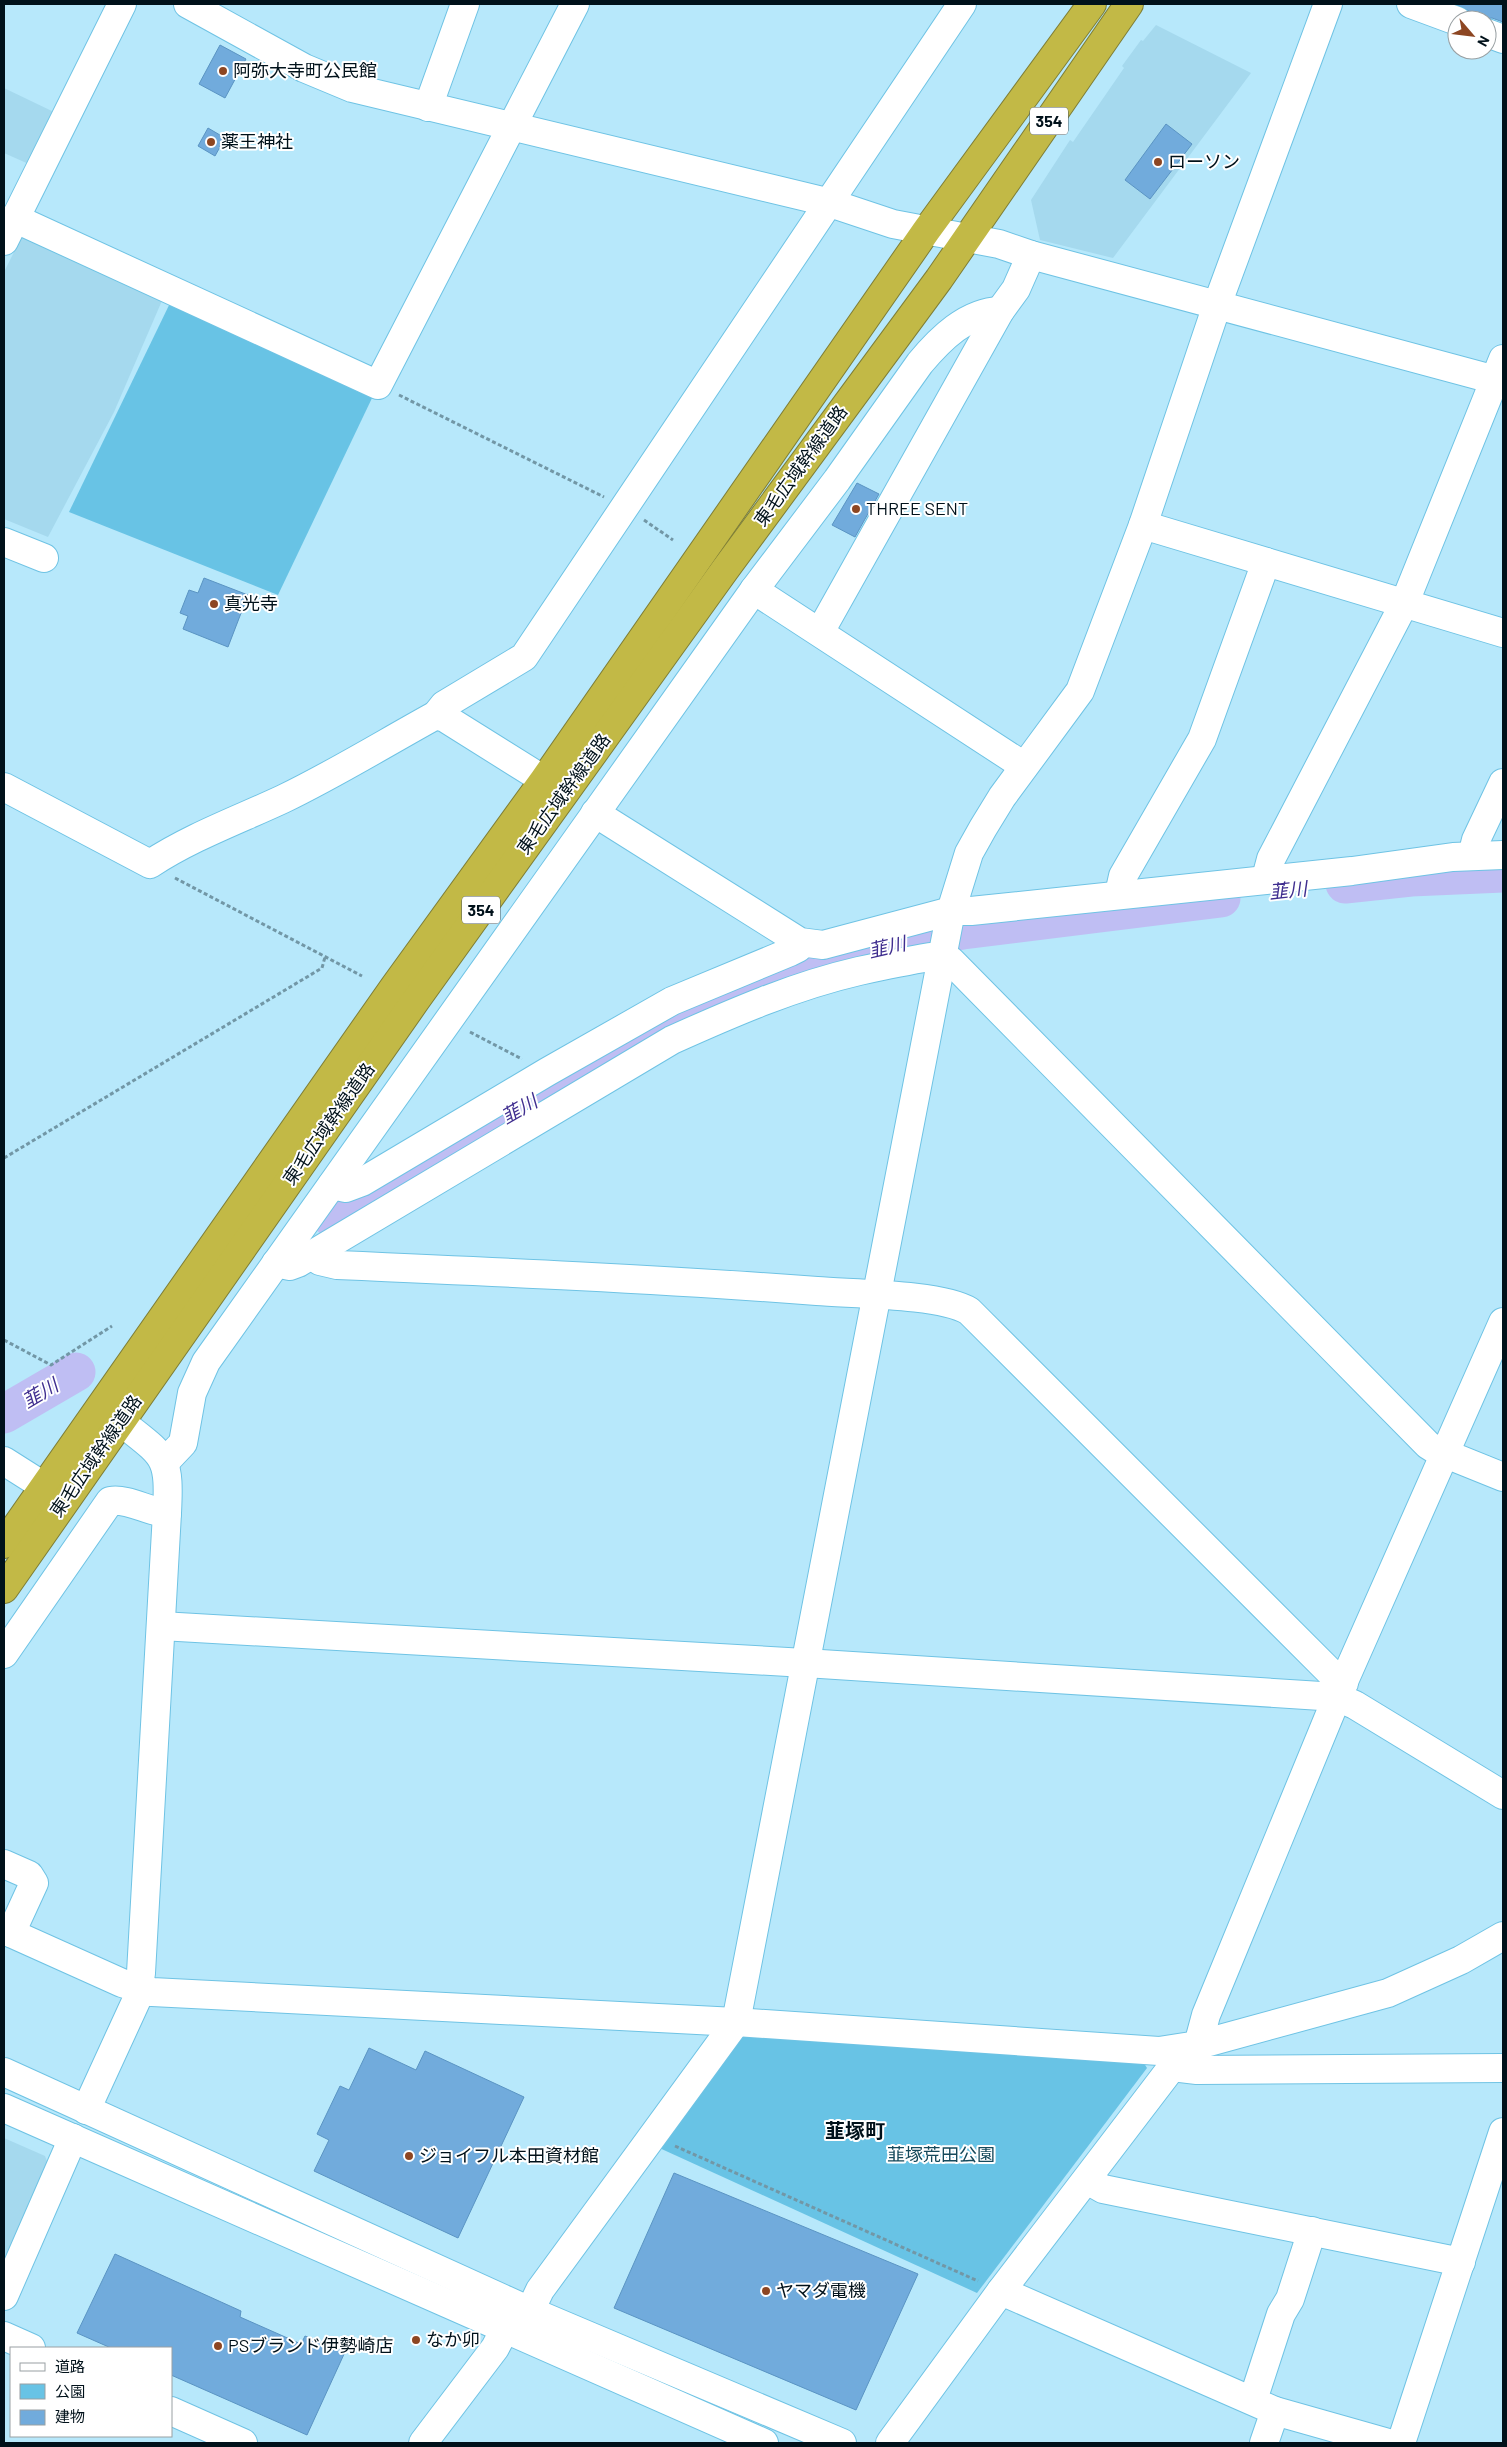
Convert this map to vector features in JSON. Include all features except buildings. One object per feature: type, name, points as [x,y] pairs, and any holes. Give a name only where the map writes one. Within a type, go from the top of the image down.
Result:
[{"type":"highway","name":"東毛広域幹線道路","points":[[4,1544],[394,987],[544,780],[926,231],[1092,4]]},
{"type":"highway","name":"東毛広域幹線道路","points":[[4,1588],[416,1000],[724,570],[967,238],[1129,4]]},
{"type":"street","points":[[122,4],[9,230],[378,385],[575,4]]},
{"type":"street","points":[[188,4],[304,68],[352,88],[827,202],[893,224],[999,244],[1031,255],[1217,305],[1500,373],[1405,602],[1270,860],[1266,878]]},
{"type":"street","points":[[428,107],[465,4]]},
{"type":"street","points":[[4,787],[150,864],[172,849],[284,798],[436,715],[444,705],[529,652],[827,202],[962,4]]},
{"type":"street","points":[[530,2311],[540,2290],[736,2022],[950,915],[969,853],[983,828],[1024,766],[1080,691],[1143,524],[1217,305],[1328,4]]},
{"type":"street","points":[[1411,4],[1447,17]]},
{"type":"street","points":[[820,632],[1000,311],[1016,289],[1031,255]]},
{"type":"street","points":[[165,1462],[183,1443],[192,1393],[202,1369],[754,590],[935,345],[970,319],[981,314],[1000,311]]},
{"type":"street","points":[[1143,524],[1503,633]]},
{"type":"street","points":[[4,542],[44,558]]},
{"type":"street","points":[[1119,894],[1123,876],[1202,739],[1266,562]]},
{"type":"street","points":[[754,590],[1024,766]]},
{"type":"street","points":[[436,715],[445,718],[544,780]]},
{"type":"street","points":[[1472,856],[1476,840],[1503,783]]},
{"type":"street","points":[[595,813],[800,942],[823,945],[971,911],[1266,878],[1352,871],[1472,856],[1503,855]]},
{"type":"street","points":[[332,1185],[346,1188],[362,1182],[547,1072],[672,1001],[790,952],[798,948],[800,942]]},
{"type":"street","points":[[276,1263],[290,1266],[311,1255],[672,1040],[748,1007],[810,985],[857,971],[930,957],[943,952]]},
{"type":"street","points":[[943,952],[1428,1444],[1444,1453],[1503,1476]]},
{"type":"street","points":[[311,1255],[320,1261],[337,1265],[641,1278],[876,1295],[947,1302],[970,1312],[1330,1672],[1341,1690],[1355,1705],[1503,1795]]},
{"type":"street","points":[[890,2443],[1001,2292],[1183,2054],[1206,2015],[1341,1690],[1503,1322]]},
{"type":"street","points":[[86,2110],[137,1999],[142,1973],[167,1513],[168,1481],[165,1462],[154,1449],[121,1422]]},
{"type":"street","points":[[4,1461],[44,1487]]},
{"type":"street","points":[[4,1654],[110,1501],[125,1502],[154,1512],[167,1513]]},
{"type":"street","points":[[161,1626],[1341,1690]]},
{"type":"street","points":[[4,1864],[29,1876],[34,1883],[8,1931],[122,1983],[152,1992],[736,2022],[1159,2050],[1183,2054],[1388,1993],[1461,1960],[1503,1936]]},
{"type":"street","points":[[1183,2054],[1197,2070],[1503,2068]]},
{"type":"street","points":[[4,2072],[530,2311],[842,2443]]},
{"type":"street","points":[[4,2108],[764,2443]]},
{"type":"street","points":[[1401,2443],[1503,2132]]},
{"type":"street","points":[[4,2296],[73,2138]]},
{"type":"street","points":[[1087,2180],[1103,2189],[1461,2262]]},
{"type":"street","points":[[1264,2443],[1264,2405],[1281,2314],[1290,2299],[1312,2231]]},
{"type":"street","points":[[1001,2292],[1332,2435],[1388,2443]]},
{"type":"street","points":[[423,2443],[495,2348],[505,2330]]},
{"type":"street","points":[[4,2336],[29,2347]]},
{"type":"street","points":[[172,2411],[242,2443]]},
{"type":"path","points":[[378,385],[625,507],[673,540]]},
{"type":"path","points":[[150,864],[362,976]]},
{"type":"path","points":[[4,1158],[322,968],[325,957]]},
{"type":"path","points":[[448,1021],[547,1072]]},
{"type":"path","points":[[4,1340],[51,1364],[112,1326]]},
{"type":"path","points":[[667,2143],[1001,2292]]},
{"type":"shaded area","points":[[1156,25],[1251,73],[1113,258],[1040,240],[1031,200],[1070,140],[1073,142],[1124,68],[1122,66],[1141,40],[1143,41]]},
{"type":"shaded area","points":[[4,88],[56,113],[31,165],[4,153]]},
{"type":"shaded area","points":[[25,230],[164,296],[114,412],[48,537],[4,519],[4,272]]},
{"type":"shaded area","points":[[4,2138],[45,2156],[48,2164],[4,2267]]},
{"type":"green space","points":[[172,299],[373,396],[278,595],[69,512]]},
{"type":"green space","name":"韮塚荒田公園","points":[[740,2030],[1142,2060],[1147,2068],[977,2293],[655,2146]]},
{"type":"waterway","name":"韮川","points":[[1345,884],[1411,877],[1503,873]]},
{"type":"waterway","name":"韮川","points":[[331,1217],[595,1064],[684,1014],[726,995],[818,963],[920,937],[1221,898]]},
{"type":"waterway","name":"韮川","points":[[4,1414],[76,1372]]},
{"type":"place","name":"阿弥大寺町公民館","points":[[223,71]]},
{"type":"place","name":"薬王神社","points":[[211,142]]},
{"type":"place","name":"ローソン","points":[[1158,162]]},
{"type":"place","name":"THREE SENT","points":[[856,509]]},
{"type":"place","name":"真光寺","points":[[214,604]]},
{"type":"place","name":"ジョイフル本田資材館","points":[[409,2156]]},
{"type":"place","name":"ヤマダ電機","points":[[766,2291]]},
{"type":"place","name":"なか卯","points":[[416,2340]]},
{"type":"place","name":"PSブランド伊勢崎店","points":[[218,2346]]},
{"type":"district","name":"韮塚町","points":[[855,2131]]}]
